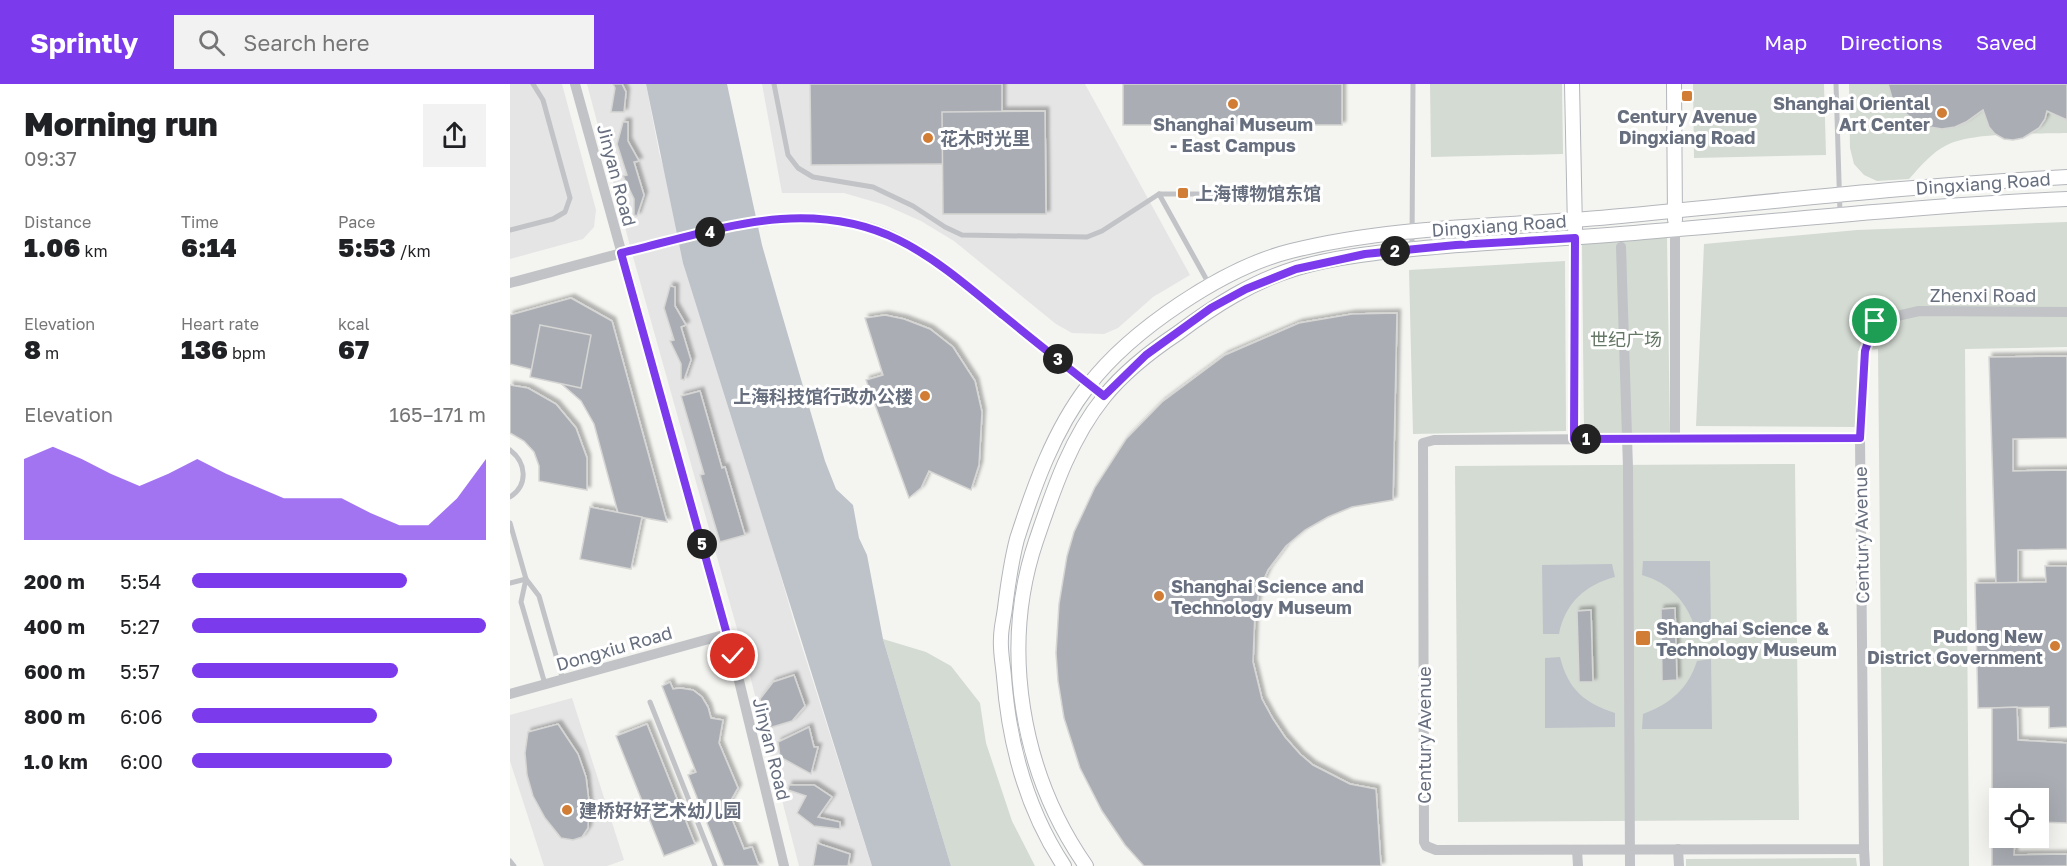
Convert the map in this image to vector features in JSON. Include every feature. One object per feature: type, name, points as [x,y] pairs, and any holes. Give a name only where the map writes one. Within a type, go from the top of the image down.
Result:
[{"type":"street","name":"Jinyan Road","points":[[575,84],[727,634],[784,866]]},
{"type":"street","points":[[1572,84],[1575,221],[1574,439]]},
{"type":"street","points":[[1674,84],[1675,439]]},
{"type":"street","name":"Dingxiang Road","points":[[1064,866],[1039,819],[1022,774],[1011,732],[1001,638],[1012,556],[1029,502],[1067,417],[1089,384],[1137,336],[1170,310],[1236,272],[1289,252],[1361,237],[1412,231],[1575,221],[1990,181],[2067,177]]},
{"type":"street","name":"Dingxiang Road","points":[[1086,866],[1059,822],[1029,742],[1018,638],[1022,595],[1035,545],[1066,459],[1104,396],[1146,355],[1211,308],[1246,289],[1296,269],[1365,254],[1985,203],[2067,199]]},
{"type":"street","points":[[510,283],[621,253],[752,222],[820,219],[858,224],[890,235],[921,251],[952,273],[1104,396]]},
{"type":"street","points":[[1621,247],[1626,439],[1630,866]]},
{"type":"street","name":"Zhenxi Road","points":[[1860,438],[1865,351],[1875,321],[1919,311],[2067,312]]},
{"type":"street","name":"Century Avenue","points":[[1860,438],[1864,849],[1429,849],[1424,842],[1423,443],[1434,440],[1860,438]]},
{"type":"street","name":"Dongxiu Road","points":[[510,694],[727,634]]},
{"type":"street","points":[[1678,849],[1679,866]]},
{"type":"street","points":[[1864,849],[1865,866]]},
{"type":"street","points":[[1577,850],[1578,866]]},
{"type":"lane","points":[[510,230],[553,219],[565,212],[570,198],[543,100],[533,84]]},
{"type":"lane","points":[[774,84],[788,155],[798,168],[813,177],[873,187],[913,206],[962,235],[1087,237],[1102,231],[1159,194],[1263,194]]},
{"type":"lane","points":[[1412,250],[1413,84]]},
{"type":"lane","points":[[1836,84],[1840,215]]},
{"type":"lane","points":[[1159,194],[1210,285]]},
{"type":"lane","points":[[510,450],[517,454],[524,471],[520,488],[510,496]]},
{"type":"lane","points":[[510,522],[526,579],[539,597],[563,680]]},
{"type":"lane","points":[[510,583],[526,579]]},
{"type":"lane","points":[[526,579],[521,602],[545,685]]},
{"type":"lane","points":[[650,702],[716,866]]},
{"type":"lane","points":[[510,861],[514,866]]},
{"type":"shaded area","points":[[510,84],[562,84],[596,210],[594,227],[583,239],[510,259]]},
{"type":"shaded area","points":[[587,84],[646,84],[659,152],[752,477],[795,625],[872,866],[799,866],[748,668]]},
{"type":"shaded area","points":[[646,84],[727,84],[762,245],[778,301],[825,461],[836,489],[853,505],[859,538],[867,555],[883,639],[951,866],[872,866],[683,263]]},
{"type":"shaded area","points":[[762,84],[1085,84],[1190,275],[1153,297],[1118,328],[1104,334],[1072,333],[1056,324],[954,241],[921,221],[885,205],[844,193],[782,193]]},
{"type":"shaded area","points":[[1643,561],[1710,561],[1711,631],[1696,630],[1688,611],[1676,595],[1661,583],[1642,575]]},
{"type":"shaded area","points":[[1612,564],[1615,577],[1594,585],[1571,604],[1559,634],[1543,634],[1542,565]]},
{"type":"shaded area","points":[[1560,657],[1568,678],[1579,693],[1594,705],[1615,713],[1615,727],[1545,728],[1545,658]]},
{"type":"shaded area","points":[[1711,659],[1712,729],[1642,729],[1643,714],[1662,705],[1677,694],[1689,680],[1697,661]]},
{"type":"shaded area","name":"建桥好好艺术幼儿园","points":[[572,698],[624,860],[607,866],[544,866],[510,761],[510,715]]},
{"type":"green space","points":[[1430,84],[1562,84],[1563,154],[1431,157]]},
{"type":"green space","points":[[1693,84],[1824,84],[1826,155],[1694,158]]},
{"type":"green space","points":[[1849,84],[2067,84],[2067,133],[2005,134],[1958,141],[1936,152],[1909,179],[1877,181],[1864,175],[1854,164],[1850,148]]},
{"type":"green space","points":[[2067,222],[2067,347],[1965,349],[1969,866],[1883,866],[1878,349],[1858,351],[1855,427],[1696,426],[1704,244],[1857,230]]},
{"type":"green space","name":"世纪广场","points":[[1667,236],[1670,433],[1584,434],[1582,244]]},
{"type":"green space","points":[[1565,261],[1566,431],[1413,434],[1409,270]]},
{"type":"green space","points":[[1795,464],[1799,820],[1458,822],[1455,466]]},
{"type":"green space","points":[[883,639],[926,652],[951,666],[980,703],[986,743],[1012,821],[1035,866],[951,866]]},
{"type":"green space","points":[[1856,858],[1857,866],[1686,866],[1686,859]]},
{"type":"building","points":[[613,84],[622,84],[626,92],[624,112],[611,112],[615,88]]},
{"type":"building","name":"花木时光里","points":[[810,84],[1002,84],[1002,111],[1045,111],[1046,214],[943,214],[943,164],[811,165]]},
{"type":"building","name":"Shanghai Museum - East Campus","points":[[1123,84],[1342,84],[1342,125],[1123,125]]},
{"type":"building","name":"Shanghai Oriental Art Center","points":[[1888,84],[2067,84],[2067,120],[2047,111],[2039,128],[2023,138],[2013,140],[2004,139],[1995,134],[1989,127],[1983,110],[1955,127],[1942,129],[1930,127],[1918,123],[1899,108],[1892,98]]},
{"type":"building","points":[[1045,111],[1046,214],[943,214],[942,112]]},
{"type":"building","points":[[623,122],[628,122],[628,141],[639,161],[634,162],[644,195],[637,216],[634,215],[634,199],[623,176],[627,175],[617,144]]},
{"type":"building","points":[[670,286],[675,287],[675,306],[686,325],[681,327],[691,360],[684,380],[681,379],[681,364],[670,341],[674,340],[664,308]]},
{"type":"building","points":[[571,298],[612,321],[667,522],[618,513],[594,424],[581,401],[558,381],[534,370],[510,364],[510,315]]},
{"type":"building","name":"Shanghai Science and Technology Museum","points":[[1397,313],[1393,500],[1352,507],[1328,517],[1305,530],[1286,546],[1268,570],[1260,588],[1255,611],[1253,662],[1262,699],[1285,737],[1300,754],[1313,765],[1350,784],[1376,789],[1381,866],[1144,866],[1125,845],[1102,811],[1080,768],[1064,718],[1056,653],[1059,604],[1067,556],[1074,532],[1095,487],[1126,439],[1162,402],[1225,355],[1299,323],[1352,314]]},
{"type":"building","name":"上海科技馆行政办公楼","points":[[885,315],[904,319],[930,329],[953,347],[975,381],[982,412],[979,465],[971,490],[929,471],[921,488],[909,498],[866,380],[883,375],[865,318]]},
{"type":"building","points":[[540,325],[591,335],[581,388],[530,377]]},
{"type":"building","points":[[2067,356],[2067,438],[2013,439],[2013,471],[2067,470],[2067,549],[2018,550],[2018,583],[1996,583],[1989,357]]},
{"type":"building","points":[[510,385],[528,388],[556,404],[576,428],[587,458],[587,490],[539,481],[539,466],[534,452],[524,441],[510,433]]},
{"type":"building","points":[[700,391],[722,468],[725,467],[745,535],[720,542],[700,475],[704,474],[681,396]]},
{"type":"building","points":[[590,507],[642,517],[631,569],[580,559]]},
{"type":"building","points":[[2045,566],[2067,566],[2067,727],[2049,728],[2049,707],[1978,708],[1975,583],[2046,582]]},
{"type":"building","points":[[1675,608],[1677,680],[1662,681],[1661,609]]},
{"type":"building","points":[[1591,610],[1593,682],[1579,682],[1577,611]]},
{"type":"building","points":[[794,675],[805,706],[792,721],[769,728],[760,699],[773,682]]},
{"type":"building","points":[[670,682],[673,689],[693,690],[702,697],[711,718],[723,720],[719,743],[738,788],[727,807],[744,849],[752,847],[759,866],[724,866],[688,775],[696,772],[662,686]]},
{"type":"building","points":[[2017,707],[2018,740],[2067,743],[2067,823],[2049,822],[2049,788],[1992,788],[1992,708]]},
{"type":"building","points":[[558,724],[578,754],[586,777],[589,802],[588,828],[582,837],[573,840],[561,838],[545,818],[533,796],[527,775],[525,753],[528,732]]},
{"type":"building","points":[[647,724],[695,844],[664,856],[616,736]]},
{"type":"building","points":[[809,727],[814,747],[818,747],[811,774],[780,757],[778,742]]},
{"type":"building","points":[[789,785],[814,785],[832,797],[818,817],[840,822],[840,829],[814,826],[797,813],[806,796],[788,790]]},
{"type":"building","points":[[817,843],[850,854],[848,866],[813,866]]},
{"type":"building","points":[[1992,848],[2014,848],[2014,855],[2067,854],[2067,866],[1992,866]]},
{"type":"place","name":"Century Avenue Dingxiang Road","points":[[1687,96]]},
{"type":"place","name":"Shanghai Museum - East Campus","points":[[1233,104]]},
{"type":"place","name":"Shanghai Oriental Art Center","points":[[1942,113]]},
{"type":"place","name":"花木时光里","points":[[928,138]]},
{"type":"place","name":"上海博物馆东馆","points":[[1183,193]]},
{"type":"place","name":"上海科技馆行政办公楼","points":[[925,396]]},
{"type":"place","name":"Shanghai Science and Technology Museum","points":[[1159,596]]},
{"type":"place","name":"Shanghai Science & Technology Museum","points":[[1643,638]]},
{"type":"place","name":"Pudong New District Government","points":[[2055,646]]},
{"type":"place","name":"建桥好好艺术幼儿园","points":[[567,810]]},
{"type":"route","points":[[733,656],[621,253],[752,222],[820,219],[858,224],[890,235],[921,251],[952,273],[1104,396],[1146,355],[1211,308],[1246,289],[1296,269],[1365,254],[1456,245],[1575,238],[1574,439],[1860,438],[1865,351],[1875,321]]}]
